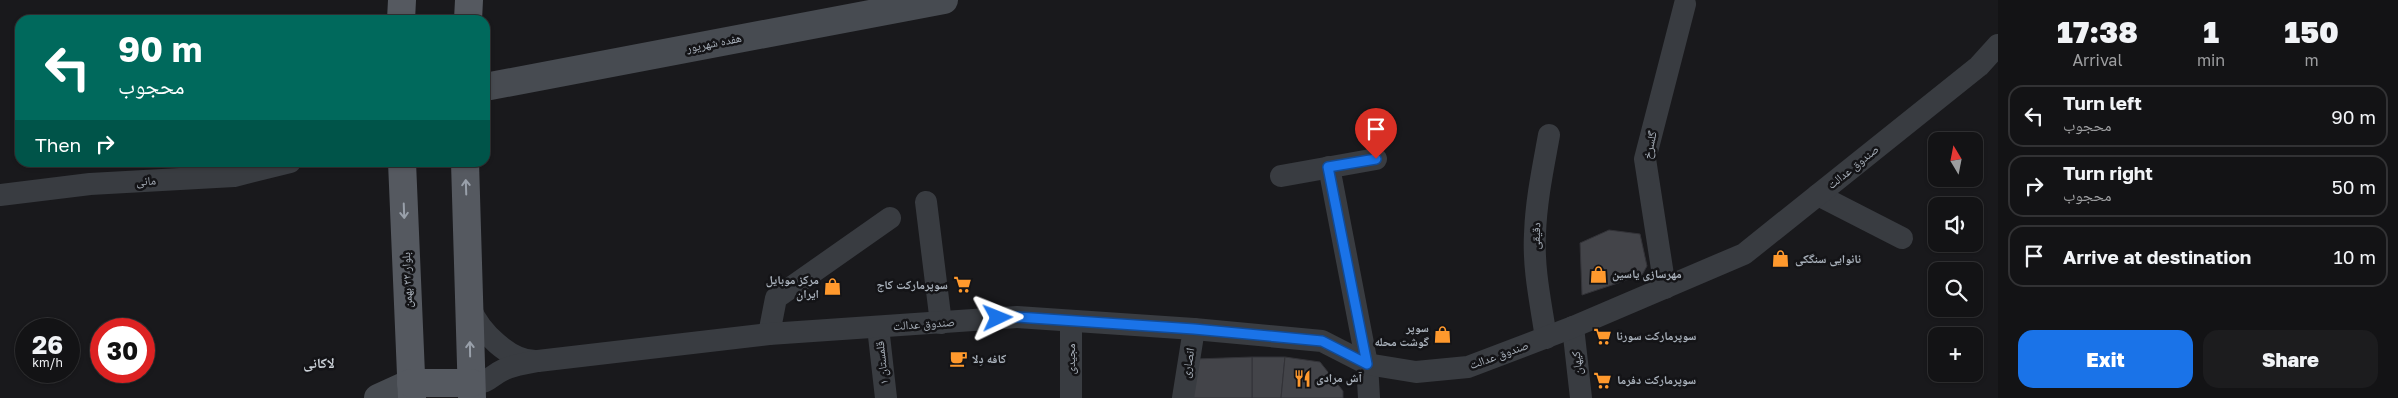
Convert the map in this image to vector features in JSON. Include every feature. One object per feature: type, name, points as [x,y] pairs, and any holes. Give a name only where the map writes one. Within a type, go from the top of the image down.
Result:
[{"type":"main road","points":[[401,15],[402,0]]},
{"type":"main road","points":[[468,15],[469,0]]},
{"type":"main road","name":"هفده شهریور","points":[[490,86],[930,1]]},
{"type":"main road","name":"بلوار ۲۲ بهمن","points":[[402,167],[411,390]]},
{"type":"main road","points":[[378,398],[411,390],[471,390],[465,167]]},
{"type":"street","name":"گلسرخ","points":[[1665,288],[1645,159],[1685,4]]},
{"type":"street","name":"صندوق عدالت","points":[[471,390],[492,379],[502,370],[538,361],[769,334],[1017,317],[1194,329],[1322,341],[1367,364],[1416,372],[1468,367],[1573,327],[1744,254],[1980,66],[1998,45]]},
{"type":"street","name":"دقیقی","points":[[1546,338],[1535,266],[1535,235],[1538,198],[1549,135]]},
{"type":"street","points":[[1281,176],[1376,159]]},
{"type":"street","name":"مانی","points":[[0,195],[90,184],[234,176],[270,167]]},
{"type":"street","points":[[1328,167],[1367,364],[1369,398]]},
{"type":"street","points":[[1818,195],[1902,238]]},
{"type":"street","points":[[926,202],[941,323]]},
{"type":"street","points":[[769,334],[776,298],[890,218]]},
{"type":"street","points":[[470,307],[483,328],[498,343],[519,358],[538,361]]},
{"type":"street","name":"مجیدی","points":[[1071,321],[1071,398]]},
{"type":"street","name":"قلمستان ۱","points":[[878,327],[886,398]]},
{"type":"street","name":"کیهان","points":[[1573,327],[1581,398]]},
{"type":"street","name":"انصاری","points":[[1183,398],[1194,329]]},
{"type":"building","points":[[1609,230],[1640,234],[1647,266],[1642,275],[1582,295],[1580,243]]},
{"type":"building","points":[[1252,357],[1285,357],[1281,398],[1252,398]]},
{"type":"building","points":[[1252,357],[1252,398],[1190,398],[1195,359]]},
{"type":"building","points":[[1285,357],[1320,362],[1343,391],[1343,398],[1281,398]]},
{"type":"place","name":"نانوایی سنگکی","points":[[1781,259]]},
{"type":"place","name":"مهرسازی یاسین","points":[[1598,274]]},
{"type":"place","name":"سوپرمارکت کاج","points":[[962,285]]},
{"type":"place","name":"مرکز موبایل ایران","points":[[833,287]]},
{"type":"place","name":"سوپر گوشت محله","points":[[1443,335]]},
{"type":"place","name":"سوپرمارکت سورنا","points":[[1602,336]]},
{"type":"place","name":"کافه دِلا","points":[[958,359]]},
{"type":"place","name":"آش مرادی","points":[[1302,378]]},
{"type":"place","name":"سوپرمارکت دفرما","points":[[1603,380]]},
{"type":"district","name":"لاکانی","points":[[319,363]]},
{"type":"route","points":[[998,318],[1017,317],[1194,329],[1322,341],[1367,364],[1328,167],[1376,159]]}]
